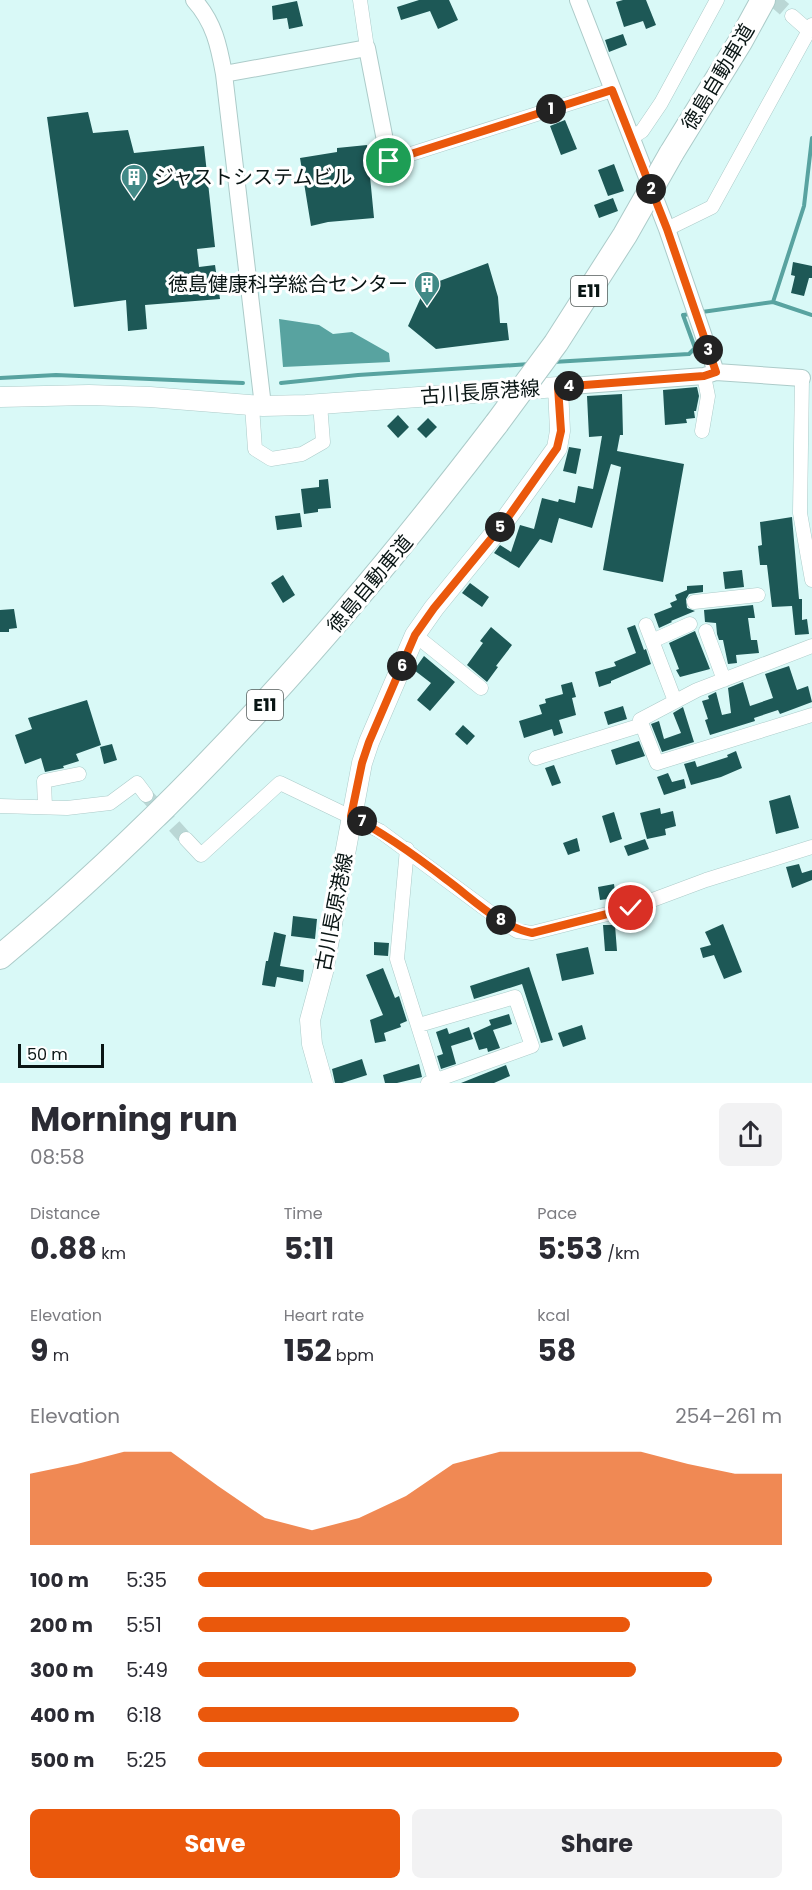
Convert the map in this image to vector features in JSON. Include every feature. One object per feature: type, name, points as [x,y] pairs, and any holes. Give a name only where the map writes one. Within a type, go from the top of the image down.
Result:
[{"type":"highway","name":"徳島自動車道","points":[[0,957],[101,868],[183,790],[262,709],[417,527],[556,343],[625,235],[671,154],[752,0]]},
{"type":"highway","name":"徳島自動車道","points":[[671,154],[763,0]]},
{"type":"main road","name":"古川長原港線","points":[[0,397],[89,395],[150,397],[258,406],[320,404],[558,387],[561,431],[557,448],[504,523],[434,608],[415,635],[369,742],[362,763],[351,816],[323,972],[310,1020],[312,1044],[323,1083]]},
{"type":"street","points":[[194,0],[202,8],[214,28],[224,74],[258,406],[255,449],[271,459],[302,454],[322,442],[320,404]]},
{"type":"street","points":[[360,0],[389,161],[612,90]]},
{"type":"street","points":[[578,0],[667,229],[696,314],[710,374],[702,431]]},
{"type":"street","points":[[631,138],[642,131],[661,103],[717,0]]},
{"type":"street","points":[[667,229],[712,207],[810,28],[792,16]]},
{"type":"street","points":[[224,74],[367,48]]},
{"type":"street","points":[[558,387],[710,374],[809,375],[800,513],[812,580]]},
{"type":"street","points":[[694,602],[758,595]]},
{"type":"street","points":[[652,641],[690,624]]},
{"type":"street","points":[[646,625],[675,701]]},
{"type":"street","points":[[706,631],[724,680]]},
{"type":"street","points":[[415,635],[481,688]]},
{"type":"street","points":[[812,646],[675,701],[640,720],[657,763],[812,715]]},
{"type":"street","points":[[536,758],[642,725]]},
{"type":"street","points":[[45,807],[44,781],[79,774]]},
{"type":"street","points":[[0,806],[67,808],[110,803],[136,783],[146,795]]},
{"type":"street","points":[[186,839],[201,855],[280,783],[380,831],[499,919],[517,931],[532,933],[631,908],[706,880],[812,847]]},
{"type":"street","points":[[407,849],[398,959],[419,1025],[432,1082],[532,1046],[515,997],[419,1025]]},
{"type":"water","points":[[279,319],[319,325],[333,334],[352,332],[389,353],[390,362],[283,367]]},
{"type":"building","points":[[419,0],[449,0],[458,20],[438,29],[430,11],[401,20],[397,7]]},
{"type":"building","points":[[646,0],[656,25],[646,29],[643,21],[624,27],[616,2]]},
{"type":"building","points":[[297,1],[303,26],[289,29],[287,18],[273,20],[272,6]]},
{"type":"building","points":[[623,34],[627,45],[609,52],[605,40]]},
{"type":"building","name":"ジャストシステムビル","points":[[88,112],[93,133],[128,130],[134,153],[204,146],[215,247],[197,249],[199,267],[215,265],[220,299],[145,305],[147,329],[128,331],[126,300],[74,307],[47,117]]},
{"type":"building","points":[[565,120],[577,149],[561,155],[550,126]]},
{"type":"building","points":[[367,145],[374,218],[328,222],[311,226],[300,158],[337,152],[337,148]]},
{"type":"building","points":[[614,164],[624,191],[608,196],[598,170]]},
{"type":"building","points":[[613,198],[618,211],[599,218],[594,205]]},
{"type":"building","points":[[793,262],[812,266],[812,278],[809,278],[804,296],[791,293],[795,276],[791,275]]},
{"type":"building","name":"徳島健康科学総合センター","points":[[488,263],[498,297],[500,323],[507,323],[509,340],[436,349],[408,326],[426,286]]},
{"type":"building","points":[[697,387],[699,396],[696,411],[694,411],[695,418],[686,419],[687,423],[665,425],[663,390]]},
{"type":"building","points":[[622,394],[623,435],[620,435],[617,451],[684,464],[663,582],[603,570],[621,467],[611,464],[592,528],[559,518],[552,543],[540,539],[519,568],[494,553],[500,545],[511,552],[520,525],[534,529],[542,498],[575,503],[578,486],[593,489],[602,436],[589,437],[587,396]]},
{"type":"building","points":[[398,415],[409,427],[398,438],[387,426]]},
{"type":"building","points":[[428,418],[437,427],[426,438],[417,429]]},
{"type":"building","points":[[569,447],[581,449],[576,474],[563,471]]},
{"type":"building","points":[[328,479],[331,508],[318,509],[318,512],[304,514],[301,489],[319,487],[319,480]]},
{"type":"building","points":[[300,513],[302,527],[277,530],[275,516]]},
{"type":"building","points":[[792,517],[799,599],[802,599],[802,620],[807,619],[809,634],[795,635],[792,606],[772,607],[767,565],[760,565],[758,546],[762,545],[760,522]]},
{"type":"building","points":[[742,570],[744,587],[725,589],[723,572]]},
{"type":"building","points":[[283,575],[295,595],[283,603],[271,583]]},
{"type":"building","points":[[470,583],[489,597],[482,607],[462,593]]},
{"type":"building","points":[[703,585],[703,592],[689,594],[686,599],[687,608],[695,611],[659,628],[654,614],[672,607],[670,603],[677,600],[675,595],[687,590],[687,586]]},
{"type":"building","points":[[753,605],[755,618],[748,618],[751,640],[757,640],[759,653],[736,655],[737,663],[728,664],[723,640],[719,640],[717,634],[716,623],[705,622],[704,610]]},
{"type":"building","points":[[14,609],[17,628],[9,629],[9,632],[0,632],[0,610]]},
{"type":"building","points":[[635,625],[651,664],[599,687],[595,672],[616,666],[614,662],[636,653],[627,628]]},
{"type":"building","points":[[491,627],[512,645],[487,682],[467,665],[483,643],[480,641]]},
{"type":"building","points":[[695,631],[710,669],[680,677],[669,643]]},
{"type":"building","points":[[424,656],[455,682],[430,711],[417,700],[431,683],[414,670]]},
{"type":"building","points":[[789,666],[797,690],[808,686],[812,702],[780,714],[778,710],[754,718],[755,721],[710,735],[702,701],[709,699],[708,696],[716,692],[722,715],[731,713],[728,688],[743,682],[750,706],[773,698],[765,674]]},
{"type":"building","points":[[572,682],[576,697],[572,698],[576,715],[559,720],[563,733],[554,736],[552,729],[524,738],[519,721],[542,714],[539,705],[546,703],[545,699],[563,694],[561,685]]},
{"type":"building","points":[[87,700],[101,745],[76,754],[79,761],[63,766],[64,768],[45,772],[41,758],[25,764],[15,735],[32,729],[28,718]]},
{"type":"building","points":[[623,706],[627,719],[608,725],[604,712]]},
{"type":"building","points":[[683,707],[694,742],[662,752],[651,724],[659,721],[664,739],[681,733],[673,713]]},
{"type":"building","points":[[463,725],[475,736],[467,745],[455,734]]},
{"type":"building","points":[[639,741],[645,756],[616,765],[611,750]]},
{"type":"building","points":[[112,744],[117,760],[104,764],[100,747]]},
{"type":"building","points":[[736,751],[742,768],[721,777],[691,785],[684,764],[695,761],[697,767],[728,757],[727,755]]},
{"type":"building","points":[[554,765],[561,783],[552,786],[545,768]]},
{"type":"building","points":[[668,773],[672,782],[684,779],[686,788],[664,795],[657,777]]},
{"type":"building","points":[[790,795],[799,828],[776,834],[769,801]]},
{"type":"building","points":[[660,808],[661,814],[673,811],[676,826],[665,829],[666,835],[647,839],[640,813]]},
{"type":"building","points":[[614,812],[622,839],[610,843],[602,816]]},
{"type":"building","points":[[577,838],[580,851],[568,855],[563,843]]},
{"type":"building","points":[[645,839],[649,849],[628,856],[624,846]]},
{"type":"building","points":[[799,864],[802,873],[812,870],[812,880],[792,888],[786,867]]},
{"type":"building","points":[[614,884],[616,898],[600,900],[598,887]]},
{"type":"building","points":[[293,916],[317,919],[315,939],[291,936]]},
{"type":"building","points":[[723,924],[742,972],[724,979],[714,955],[703,958],[700,948],[711,945],[705,932]]},
{"type":"building","points":[[603,925],[615,925],[617,951],[605,951]]},
{"type":"building","points":[[274,932],[286,935],[280,966],[304,970],[303,982],[277,977],[275,987],[262,985]]},
{"type":"building","points":[[374,942],[389,943],[388,956],[374,955]]},
{"type":"building","points":[[588,947],[594,974],[562,981],[556,954]]},
{"type":"building","points":[[529,967],[553,1040],[541,1043],[522,984],[474,999],[470,986]]},
{"type":"building","points":[[383,968],[395,998],[399,996],[407,1021],[400,1024],[401,1027],[384,1033],[386,1041],[375,1043],[370,1020],[383,1015],[366,975]]},
{"type":"building","points":[[509,1014],[512,1024],[493,1030],[500,1048],[488,1052],[487,1048],[479,1050],[473,1033],[491,1025],[489,1020]]},
{"type":"building","points":[[582,1025],[586,1039],[563,1047],[558,1033]]},
{"type":"building","points":[[469,1027],[473,1039],[451,1046],[456,1064],[441,1069],[437,1056],[443,1054],[436,1032],[447,1028],[449,1034]]},
{"type":"building","points":[[362,1059],[367,1075],[335,1083],[332,1069]]},
{"type":"building","points":[[419,1064],[422,1077],[397,1083],[385,1083],[383,1075]]},
{"type":"building","points":[[506,1065],[510,1076],[494,1083],[461,1083]]},
{"type":"waterway","points":[[773,302],[804,206],[812,138]]},
{"type":"waterway","points":[[702,312],[773,302],[812,315]]},
{"type":"waterway","points":[[553,362],[689,354],[695,348],[683,315],[691,314]]},
{"type":"waterway","points":[[281,383],[358,375],[530,364]]},
{"type":"waterway","points":[[0,378],[56,375],[243,383]]},
{"type":"tunnel","points":[[774,0],[792,16]]},
{"type":"tunnel","points":[[146,795],[186,839]]},
{"type":"place","name":"ジャストシステムビル","points":[[134,200]]},
{"type":"place","name":"徳島健康科学総合センター","points":[[427,307]]},
{"type":"route","points":[[389,161],[612,90],[667,229],[716,372],[704,376],[558,387],[561,431],[557,448],[504,523],[434,608],[415,635],[369,742],[362,763],[351,816],[380,831],[407,849],[517,931],[532,933],[631,908]]}]
